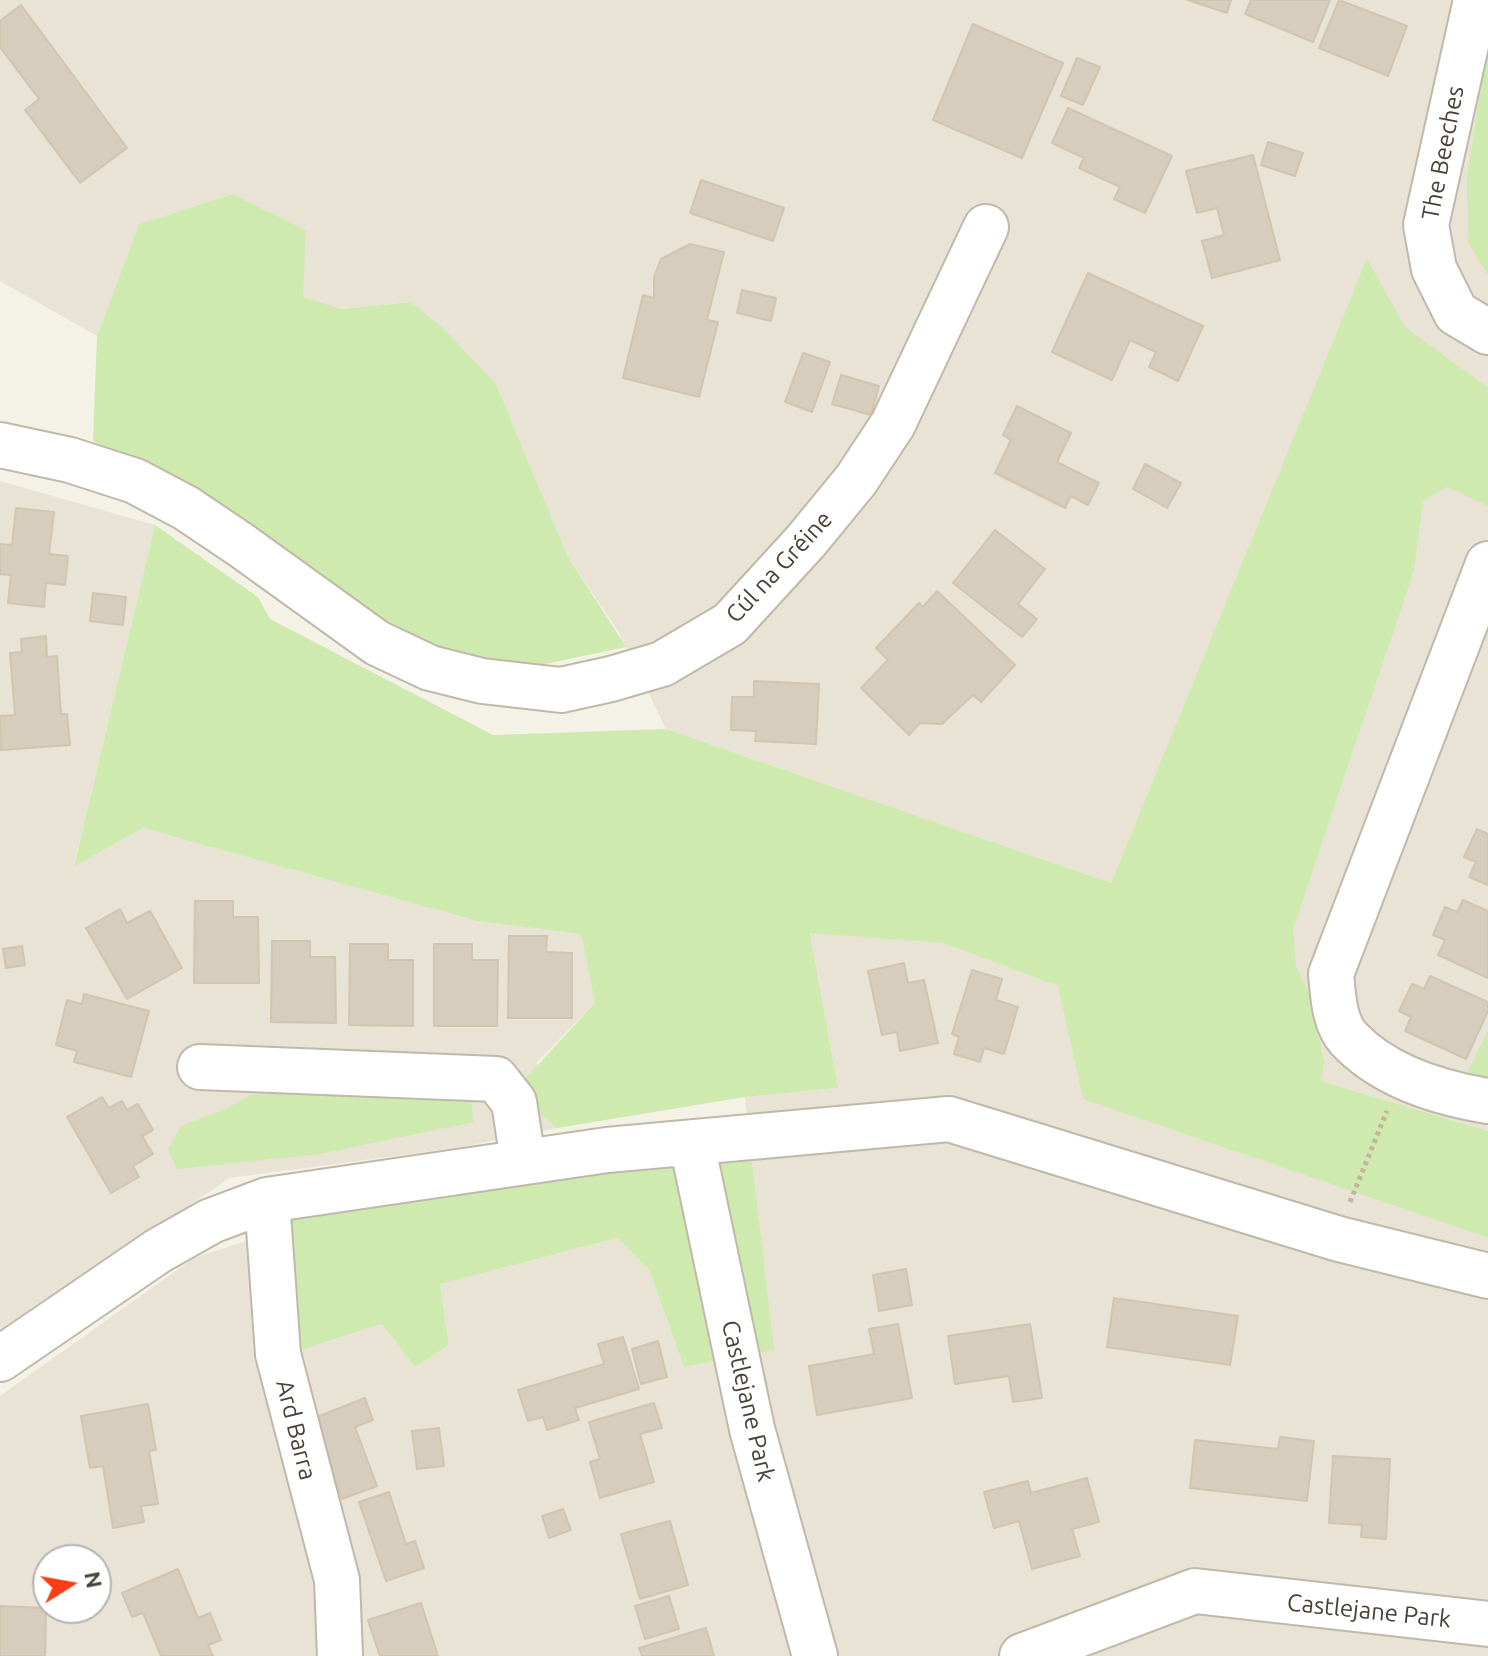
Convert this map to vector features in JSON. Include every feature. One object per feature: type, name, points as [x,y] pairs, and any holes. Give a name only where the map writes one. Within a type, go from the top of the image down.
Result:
[{"type":"street","name":"The Beeches","points":[[1476,0],[1426,225],[1434,269],[1456,313],[1488,332]]},
{"type":"street","name":"Cúl na Gréine","points":[[0,445],[70,460],[135,481],[230,538],[377,643],[430,668],[482,681],[561,690],[611,679],[662,664],[730,624],[806,541],[856,480],[893,424],[986,227]]},
{"type":"street","points":[[1488,564],[1331,974],[1334,1007],[1348,1038],[1400,1077],[1488,1101]]},
{"type":"street","points":[[200,1067],[496,1079],[514,1102],[523,1161]]},
{"type":"street","points":[[0,1359],[158,1251],[211,1221],[267,1200],[523,1161],[949,1119],[1339,1239],[1488,1276]]},
{"type":"street","name":"Castlejane Park","points":[[692,1144],[752,1429],[815,1656]]},
{"type":"street","name":"Ard Barra","points":[[267,1200],[278,1354],[337,1580],[340,1656]]},
{"type":"street","name":"Castlejane Park","points":[[1022,1656],[1195,1591],[1488,1624]]},
{"type":"path","points":[[1339,1239],[1339,1229],[1400,1077]]},
{"type":"shaded area","points":[[0,0],[1488,0],[1488,1131],[1321,1081],[1172,989],[1368,260],[1111,883],[666,729],[618,631],[568,557],[496,384],[410,302],[342,309],[302,297],[306,230],[233,194],[139,224],[97,336],[0,281]]},
{"type":"shaded area","points":[[0,481],[155,525],[74,865],[143,828],[477,921],[581,934],[595,1003],[537,1062],[539,1112],[557,1128],[455,1148],[229,1178],[0,1339]]},
{"type":"shaded area","points":[[810,932],[943,943],[1058,986],[1084,1099],[1488,1238],[1488,1656],[0,1656],[0,1396],[194,1258],[249,1240],[267,1361],[382,1324],[415,1367],[449,1345],[440,1284],[618,1238],[649,1270],[684,1367],[773,1350],[745,1097],[838,1088]]},
{"type":"green space","points":[[1488,46],[1488,275],[1468,242],[1467,175]]},
{"type":"green space","points":[[233,194],[306,230],[303,297],[342,309],[410,302],[442,327],[496,384],[568,557],[626,647],[512,671],[423,650],[210,503],[93,441],[97,336],[139,224]]},
{"type":"green space","points":[[1367,259],[1405,327],[1488,388],[1488,506],[1447,487],[1423,501],[1414,570],[1293,929],[1296,967],[1311,998],[1324,1062],[1321,1081],[1488,1131],[1488,1238],[1083,1099],[1058,986],[943,943],[810,933],[838,1088],[745,1097],[557,1128],[539,1112],[522,1082],[595,1003],[581,934],[477,921],[143,828],[74,866],[155,525],[258,597],[270,619],[493,735],[666,729],[1111,883]]},
{"type":"green space","points":[[1488,1031],[1488,1081],[1464,1080]]},
{"type":"green space","points":[[447,1088],[471,1099],[473,1122],[320,1154],[177,1169],[168,1149],[181,1126],[224,1110],[250,1095]]},
{"type":"green space","points":[[751,1152],[774,1350],[684,1367],[649,1270],[618,1238],[440,1284],[449,1345],[415,1367],[382,1324],[266,1361],[249,1240],[305,1210]]},
{"type":"building","points":[[1188,0],[1231,0],[1227,13]]},
{"type":"building","points":[[1251,0],[1330,0],[1313,42],[1245,14]]},
{"type":"building","points":[[1339,0],[1407,26],[1388,76],[1319,48]]},
{"type":"building","points":[[21,5],[127,148],[80,183],[25,110],[39,99],[0,47],[0,21]]},
{"type":"building","points":[[973,24],[1063,63],[1022,158],[933,120]]},
{"type":"building","points":[[1077,58],[1100,67],[1083,105],[1061,96]]},
{"type":"building","points":[[1068,108],[1172,156],[1145,213],[1114,199],[1120,187],[1079,168],[1084,158],[1052,143]]},
{"type":"building","points":[[1268,142],[1303,153],[1295,176],[1261,165]]},
{"type":"building","points":[[1253,155],[1280,260],[1212,278],[1202,241],[1224,235],[1217,208],[1197,213],[1186,171]]},
{"type":"building","points":[[701,180],[784,208],[773,241],[690,213]]},
{"type":"building","points":[[690,244],[724,252],[707,320],[718,322],[699,397],[623,378],[643,295],[654,298],[654,277],[661,259]]},
{"type":"building","points":[[1088,273],[1203,326],[1178,381],[1149,367],[1156,352],[1130,340],[1112,380],[1052,352]]},
{"type":"building","points":[[742,290],[776,298],[771,321],[737,313]]},
{"type":"building","points":[[803,353],[830,362],[812,412],[785,402]]},
{"type":"building","points":[[841,375],[879,386],[871,415],[832,404]]},
{"type":"building","points":[[1017,406],[1071,433],[1057,462],[1099,483],[1088,505],[1071,496],[1065,508],[995,473],[1011,440],[1003,435]]},
{"type":"building","points":[[1145,464],[1181,483],[1167,508],[1133,489]]},
{"type":"building","points":[[16,508],[54,512],[49,554],[68,556],[65,585],[46,583],[44,607],[8,603],[11,575],[0,574],[0,544],[12,545]]},
{"type":"building","points":[[995,530],[1045,569],[1018,604],[1037,619],[1022,637],[953,583]]},
{"type":"building","points":[[937,591],[1015,665],[981,702],[973,695],[942,724],[920,723],[909,735],[861,688],[888,660],[876,648],[919,603],[923,607]]},
{"type":"building","points":[[93,593],[126,597],[123,625],[90,621]]},
{"type":"building","points":[[46,636],[47,657],[57,656],[61,714],[67,714],[70,745],[1,750],[0,716],[15,715],[10,653],[22,652],[21,639]]},
{"type":"building","points":[[754,681],[819,684],[816,744],[755,741],[756,731],[731,730],[732,697],[754,697]]},
{"type":"building","points":[[1477,829],[1488,834],[1488,885],[1469,877],[1476,862],[1464,857]]},
{"type":"building","points":[[1463,900],[1488,911],[1488,978],[1438,955],[1445,940],[1433,935],[1445,907],[1457,912]]},
{"type":"building","points":[[195,901],[233,901],[233,917],[258,917],[259,983],[194,983]]},
{"type":"building","points":[[120,909],[127,923],[150,911],[182,968],[127,999],[86,928]]},
{"type":"building","points":[[509,936],[547,936],[546,952],[572,953],[572,1018],[508,1018]]},
{"type":"building","points":[[272,941],[310,941],[310,957],[335,957],[336,1023],[271,1022]]},
{"type":"building","points":[[350,944],[388,944],[388,960],[413,960],[413,1026],[349,1025]]},
{"type":"building","points":[[434,944],[472,944],[472,960],[498,960],[497,1026],[434,1026]]},
{"type":"building","points":[[22,946],[25,965],[6,968],[3,949]]},
{"type":"building","points":[[904,963],[908,983],[924,980],[938,1043],[900,1051],[897,1032],[882,1035],[868,971]]},
{"type":"building","points":[[972,970],[1002,979],[996,1000],[1018,1007],[1004,1054],[984,1048],[980,1062],[954,1054],[959,1037],[952,1034]]},
{"type":"building","points":[[1430,976],[1488,1002],[1488,1011],[1466,1059],[1405,1031],[1411,1017],[1399,1011],[1412,984],[1424,989]]},
{"type":"building","points":[[84,994],[149,1011],[131,1077],[74,1062],[77,1051],[56,1045],[67,1000],[82,1004]]},
{"type":"building","points":[[102,1097],[109,1108],[122,1101],[127,1110],[138,1104],[153,1130],[142,1136],[153,1154],[133,1166],[139,1177],[111,1193],[67,1117]]},
{"type":"building","points":[[906,1269],[912,1305],[879,1311],[873,1275]]},
{"type":"building","points":[[1114,1298],[1238,1316],[1230,1365],[1107,1347]]},
{"type":"building","points":[[898,1324],[912,1398],[817,1415],[809,1366],[874,1354],[869,1329]]},
{"type":"building","points":[[1030,1324],[1042,1398],[1013,1402],[1009,1376],[955,1384],[948,1336]]},
{"type":"building","points":[[623,1337],[639,1389],[575,1408],[579,1420],[547,1430],[543,1417],[528,1421],[518,1390],[604,1364],[598,1344]]},
{"type":"building","points":[[658,1341],[667,1377],[641,1384],[632,1349]]},
{"type":"building","points":[[365,1398],[373,1420],[355,1427],[377,1486],[342,1499],[312,1419]]},
{"type":"building","points":[[654,1403],[662,1428],[640,1434],[654,1482],[600,1498],[590,1462],[600,1459],[589,1422]]},
{"type":"building","points":[[148,1404],[156,1450],[149,1451],[158,1504],[141,1506],[144,1522],[113,1528],[103,1466],[90,1468],[81,1416]]},
{"type":"building","points":[[439,1428],[444,1466],[417,1469],[412,1431]]},
{"type":"building","points":[[1280,1437],[1314,1441],[1307,1501],[1190,1488],[1195,1440],[1278,1449]]},
{"type":"building","points":[[1333,1456],[1390,1459],[1386,1539],[1361,1537],[1362,1525],[1329,1523]]},
{"type":"building","points":[[1087,1478],[1099,1522],[1072,1529],[1080,1556],[1032,1569],[1019,1521],[994,1528],[984,1492],[1028,1481],[1031,1493]]},
{"type":"building","points":[[389,1492],[406,1544],[415,1541],[424,1568],[386,1581],[359,1502]]},
{"type":"building","points":[[563,1509],[571,1530],[549,1538],[542,1516]]},
{"type":"building","points":[[670,1521],[688,1585],[640,1599],[621,1534]]},
{"type":"building","points":[[178,1569],[198,1618],[210,1613],[221,1640],[208,1645],[213,1656],[161,1656],[143,1613],[132,1617],[122,1593]]},
{"type":"building","points":[[669,1596],[679,1629],[645,1639],[635,1606]]},
{"type":"building","points":[[421,1603],[438,1656],[380,1656],[368,1620]]},
{"type":"building","points":[[0,1606],[32,1607],[32,1624],[46,1624],[45,1656],[0,1656]]},
{"type":"building","points":[[706,1628],[714,1656],[642,1656],[639,1648]]}]
